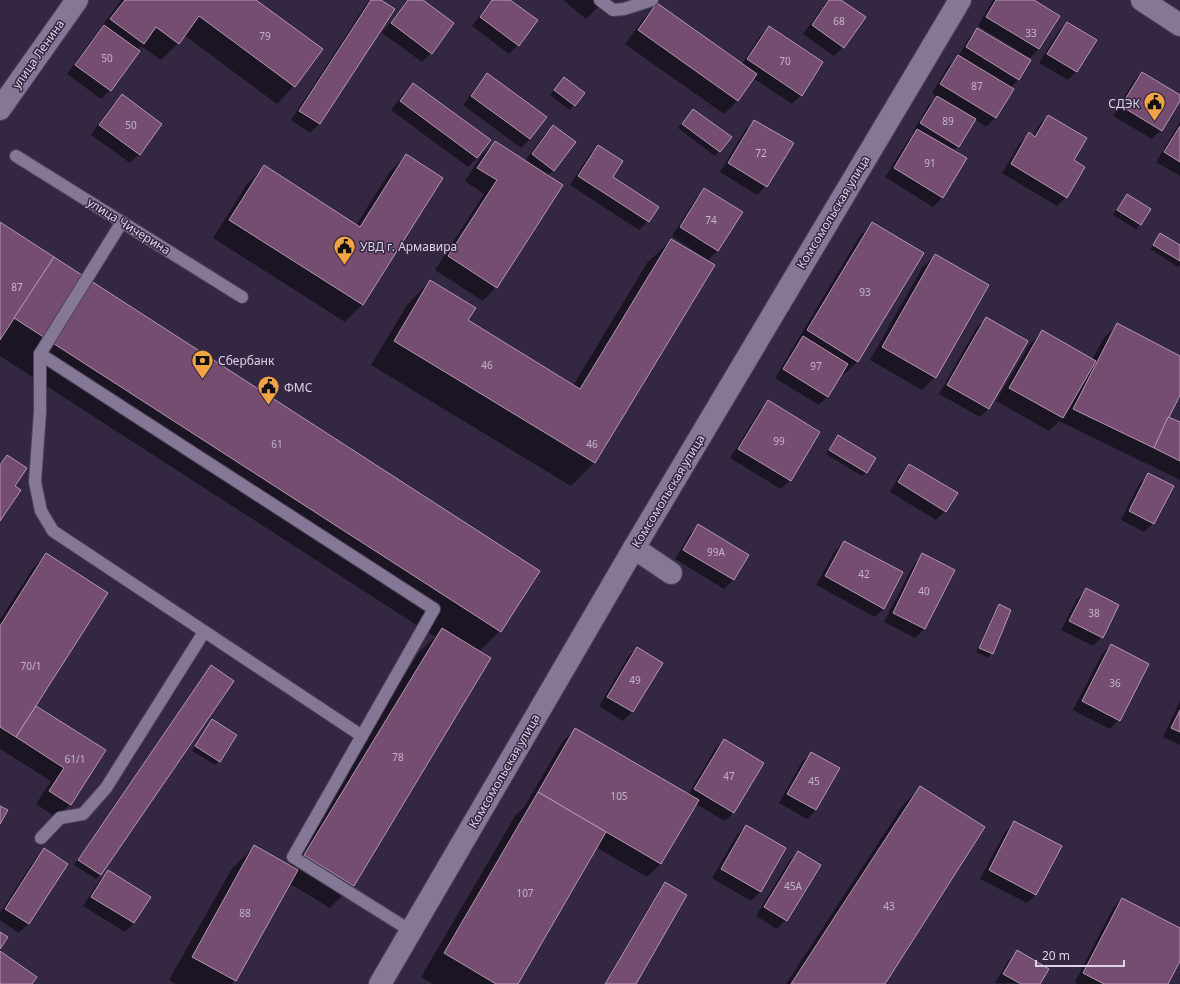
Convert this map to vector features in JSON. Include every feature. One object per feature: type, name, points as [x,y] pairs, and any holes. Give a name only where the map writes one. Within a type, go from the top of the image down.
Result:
[{"type":"street","name":"улица Ленина","points":[[0,109],[77,0]]},
{"type":"street","name":"Комсомольская улица","points":[[380,984],[634,548],[960,0]]},
{"type":"street","points":[[1142,0],[1180,25]]},
{"type":"street","points":[[634,548],[672,573]]},
{"type":"lane","points":[[600,0],[613,10],[624,9],[652,0]]},
{"type":"lane","name":"улица Чичерина","points":[[16,156],[242,297]]},
{"type":"lane","points":[[122,222],[40,354],[40,412],[35,482],[41,511],[53,532],[362,736]]},
{"type":"lane","points":[[40,354],[434,610],[293,857],[411,931]]},
{"type":"lane","points":[[41,838],[60,818],[83,814],[106,788],[204,632]]},
{"type":"building","points":[[125,0],[256,0],[323,49],[295,87],[199,16],[179,44],[156,27],[144,44],[110,19]]},
{"type":"building","points":[[371,0],[381,0],[395,9],[320,124],[299,111]]},
{"type":"building","points":[[408,0],[423,0],[454,23],[432,54],[391,23]]},
{"type":"building","points":[[492,0],[510,0],[538,20],[519,46],[480,17]]},
{"type":"building","points":[[829,0],[841,0],[866,17],[844,48],[812,25]]},
{"type":"building","points":[[996,0],[1034,0],[1060,16],[1039,49],[986,17]]},
{"type":"building","points":[[657,3],[757,74],[738,101],[638,30]]},
{"type":"building","points":[[1067,22],[1097,40],[1077,72],[1047,54]]},
{"type":"building","points":[[104,25],[140,51],[111,91],[75,65]]},
{"type":"building","points":[[769,26],[823,62],[802,96],[747,59]]},
{"type":"building","points":[[977,28],[1031,60],[1019,80],[966,47]]},
{"type":"building","points":[[958,55],[1014,89],[996,118],[940,84]]},
{"type":"building","points":[[1142,72],[1180,95],[1180,101],[1162,131],[1121,106]]},
{"type":"building","points":[[487,73],[547,117],[530,139],[471,96]]},
{"type":"building","points":[[564,77],[585,93],[575,106],[554,90]]},
{"type":"building","points":[[413,83],[491,140],[477,158],[400,101]]},
{"type":"building","points":[[122,94],[162,124],[140,155],[99,125]]},
{"type":"building","points":[[937,96],[976,119],[959,147],[920,123]]},
{"type":"building","points":[[693,109],[732,137],[720,152],[682,124]]},
{"type":"building","points":[[1048,115],[1087,138],[1074,160],[1085,167],[1067,198],[1011,164],[1029,132],[1035,137]]},
{"type":"building","points":[[754,120],[794,143],[767,187],[728,163]]},
{"type":"building","points":[[553,125],[576,142],[554,171],[532,154]]},
{"type":"building","points":[[1180,126],[1180,162],[1164,152]]},
{"type":"building","points":[[917,129],[967,158],[943,198],[894,168]]},
{"type":"building","points":[[495,141],[563,185],[497,288],[448,256],[497,180],[477,168]]},
{"type":"building","points":[[598,145],[623,161],[613,177],[659,207],[649,222],[578,176]]},
{"type":"building","name":"УВД г. Армавира","points":[[406,154],[443,178],[363,305],[229,220],[264,165],[360,227]]},
{"type":"building","points":[[704,188],[743,212],[718,251],[680,227]]},
{"type":"building","points":[[1127,194],[1151,209],[1141,225],[1117,210]]},
{"type":"building","points":[[0,222],[54,257],[0,340]]},
{"type":"building","points":[[872,222],[924,253],[858,362],[807,330]]},
{"type":"building","points":[[1160,233],[1180,245],[1180,261],[1153,245]]},
{"type":"building","points":[[671,239],[715,265],[595,463],[394,341],[430,280],[476,308],[468,320],[580,389]]},
{"type":"building","points":[[935,254],[989,285],[936,378],[882,347]]},
{"type":"building","points":[[54,257],[540,571],[501,632],[14,318]]},
{"type":"building","points":[[986,317],[1028,341],[989,409],[947,385]]},
{"type":"building","points":[[1117,323],[1180,356],[1180,395],[1154,448],[1073,409]]},
{"type":"building","points":[[1042,330],[1096,361],[1063,418],[1009,388]]},
{"type":"building","points":[[803,336],[848,364],[828,397],[783,369]]},
{"type":"building","points":[[768,400],[820,432],[791,481],[738,449]]},
{"type":"building","points":[[1168,417],[1180,422],[1180,461],[1154,448]]},
{"type":"building","points":[[838,435],[876,458],[867,473],[829,450]]},
{"type":"building","points":[[7,455],[27,468],[15,486],[21,490],[0,521],[0,465]]},
{"type":"building","points":[[909,464],[958,493],[946,512],[898,482]]},
{"type":"building","points":[[1148,473],[1174,486],[1154,524],[1129,511]]},
{"type":"building","points":[[698,524],[749,555],[734,580],[683,550]]},
{"type":"building","points":[[844,541],[903,572],[884,609],[825,576]]},
{"type":"building","points":[[46,553],[108,593],[16,737],[0,727],[0,626]]},
{"type":"building","points":[[922,553],[955,570],[925,629],[893,613]]},
{"type":"building","points":[[1086,588],[1119,605],[1103,638],[1069,621]]},
{"type":"building","points":[[999,604],[1011,610],[993,654],[979,648]]},
{"type":"building","points":[[442,628],[491,658],[354,886],[304,855]]},
{"type":"building","points":[[1111,644],[1149,664],[1120,721],[1082,701]]},
{"type":"building","points":[[637,647],[663,663],[633,712],[607,697]]},
{"type":"building","points":[[211,665],[234,681],[101,875],[78,860]]},
{"type":"building","points":[[36,706],[106,750],[71,805],[49,791],[64,768],[16,737]]},
{"type":"building","points":[[1180,710],[1180,732],[1171,728]]},
{"type":"building","points":[[212,719],[237,735],[220,762],[195,746]]},
{"type":"building","points":[[575,728],[699,800],[661,864],[538,792]]},
{"type":"building","points":[[724,739],[764,763],[734,813],[694,789]]},
{"type":"building","points":[[811,752],[840,768],[816,810],[787,794]]},
{"type":"building","points":[[920,786],[985,827],[885,984],[791,984]]},
{"type":"building","points":[[538,792],[606,832],[518,984],[496,984],[444,953]]},
{"type":"building","points":[[0,806],[8,810],[0,824]]},
{"type":"building","points":[[1014,821],[1062,846],[1036,895],[989,870]]},
{"type":"building","points":[[746,825],[786,848],[761,892],[721,869]]},
{"type":"building","points":[[254,845],[298,870],[236,981],[192,957]]},
{"type":"building","points":[[44,848],[68,864],[29,924],[5,909]]},
{"type":"building","points":[[798,851],[821,865],[787,921],[764,907]]},
{"type":"building","points":[[108,870],[151,897],[134,923],[91,897]]},
{"type":"building","points":[[665,882],[687,895],[636,984],[605,984]]},
{"type":"building","points":[[1122,898],[1180,928],[1180,961],[1168,984],[1104,984],[1083,973]]},
{"type":"building","points":[[0,932],[8,937],[0,949]]},
{"type":"building","points":[[1017,950],[1049,969],[1040,984],[1021,984],[1003,974]]},
{"type":"building","points":[[0,951],[37,977],[32,984],[0,984]]},
{"type":"place","name":"СДЭК","points":[[1155,122]]},
{"type":"place","name":"УВД г. Армавира","points":[[344,266]]},
{"type":"place","name":"Сбербанк","points":[[202,380]]},
{"type":"place","name":"ФМС","points":[[269,406]]}]
